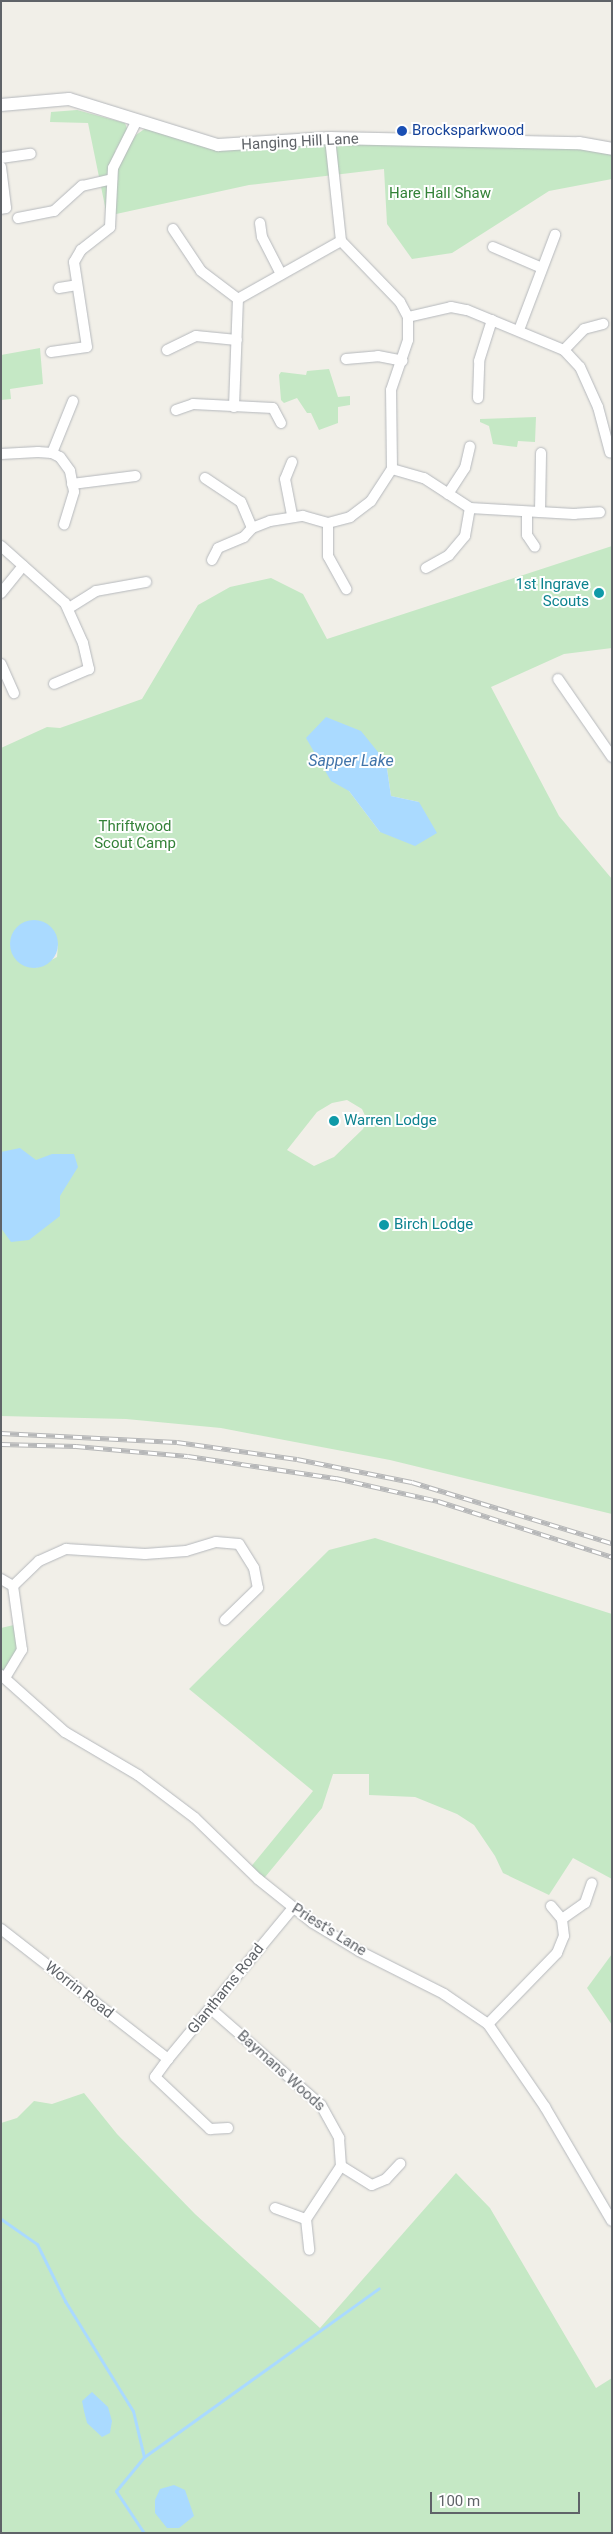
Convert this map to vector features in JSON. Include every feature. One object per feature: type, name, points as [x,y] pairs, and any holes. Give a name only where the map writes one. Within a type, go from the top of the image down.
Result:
[{"type":"street","name":"Hanging Hill Lane","points":[[1,105],[69,99],[178,135],[218,145],[330,138],[609,147]]},
{"type":"street","points":[[51,352],[87,347],[77,286],[76,255],[110,227],[112,168],[136,120]]},
{"type":"street","points":[[212,560],[218,548],[244,537],[252,528],[292,516],[313,517],[328,523],[360,511],[392,469],[391,390],[403,361],[410,328],[408,317],[400,302],[341,241],[330,138]]},
{"type":"street","points":[[1,158],[31,154]]},
{"type":"street","points":[[1,167],[6,208],[1,209]]},
{"type":"street","points":[[18,218],[54,211],[82,186],[112,179]]},
{"type":"street","points":[[260,223],[262,237],[281,274]]},
{"type":"street","points":[[173,229],[201,271],[238,299]]},
{"type":"street","points":[[519,330],[555,235]]},
{"type":"street","points":[[238,299],[341,241]]},
{"type":"street","points":[[492,247],[542,268]]},
{"type":"street","points":[[59,288],[77,286]]},
{"type":"street","points":[[234,407],[238,299]]},
{"type":"street","points":[[408,317],[451,307],[519,330],[564,350],[580,367],[598,407],[610,452]]},
{"type":"street","points":[[478,398],[478,361],[492,320]]},
{"type":"street","points":[[564,350],[584,329],[603,324]]},
{"type":"street","points":[[167,350],[196,336],[237,340]]},
{"type":"street","points":[[346,359],[378,356],[403,361]]},
{"type":"street","points":[[52,453],[73,401]]},
{"type":"street","points":[[176,410],[193,404],[273,408],[281,423]]},
{"type":"street","points":[[448,494],[466,468],[470,447]]},
{"type":"street","points":[[1,454],[52,453],[70,471],[74,492],[64,524]]},
{"type":"street","points":[[540,512],[542,453]]},
{"type":"street","points":[[292,462],[285,479],[292,516]]},
{"type":"street","points":[[392,469],[424,478],[470,508],[527,512],[600,512]]},
{"type":"street","points":[[72,484],[135,476]]},
{"type":"street","points":[[206,478],[241,502],[252,528]]},
{"type":"street","points":[[426,568],[449,555],[465,536],[470,508]]},
{"type":"street","points":[[527,512],[527,535],[535,547]]},
{"type":"street","points":[[328,523],[328,556],[346,589]]},
{"type":"street","points":[[1,546],[69,608],[83,643],[89,669],[54,684]]},
{"type":"street","points":[[1,593],[23,566]]},
{"type":"street","points":[[69,608],[96,591],[146,582]]},
{"type":"street","points":[[1,664],[14,692]]},
{"type":"street","points":[[558,680],[612,757]]},
{"type":"street","points":[[13,1586],[39,1560],[66,1549],[145,1554],[186,1551],[216,1542],[230,1542],[239,1544],[246,1551],[257,1577],[258,1588],[225,1620]]},
{"type":"street","points":[[1,1579],[13,1586]]},
{"type":"street","points":[[3,1676],[22,1650],[13,1586]]},
{"type":"street","name":"Priest's Lane","points":[[3,1676],[65,1732],[138,1775],[195,1818],[293,1908],[359,1951],[469,2008],[488,2024],[545,2107],[612,2221]]},
{"type":"street","points":[[562,1919],[585,1903],[592,1883]]},
{"type":"street","points":[[488,2024],[557,1953],[564,1936],[562,1919],[551,1906]]},
{"type":"street","name":"Glanthams Road","points":[[228,2128],[210,2129],[155,2077],[293,1908]]},
{"type":"street","name":"Worrin Road","points":[[1,1929],[168,2059]]},
{"type":"street","name":"Baymans Woods","points":[[210,2009],[321,2105],[339,2138],[341,2166]]},
{"type":"street","points":[[309,2250],[306,2219],[341,2166],[372,2185],[386,2179],[400,2164]]},
{"type":"street","points":[[276,2208],[306,2219]]},
{"type":"green space","name":"Hare Hall Shaw","points":[[77,110],[125,123],[128,131],[115,151],[119,154],[124,154],[136,135],[150,125],[210,143],[330,138],[612,149],[612,179],[549,191],[452,253],[412,259],[387,224],[384,169],[249,185],[107,216],[88,123],[50,122],[51,112]]},
{"type":"green space","points":[[40,348],[43,384],[10,389],[11,399],[1,400],[1,355]]},
{"type":"green space","points":[[329,369],[338,397],[350,396],[350,405],[338,407],[338,423],[319,430],[311,413],[307,413],[297,398],[284,403],[281,400],[279,375],[281,372],[306,375],[307,371]]},
{"type":"green space","points":[[536,417],[535,442],[518,441],[517,447],[493,444],[489,426],[480,422],[480,419]]},
{"type":"green space","name":"Thriftwood Scout Camp","points":[[612,546],[612,648],[564,654],[491,687],[559,816],[612,879],[612,1514],[390,1460],[221,1428],[126,1419],[1,1416],[1,748],[47,727],[60,728],[142,699],[198,605],[230,587],[271,578],[303,594],[327,639]],"holes":[[[386,762],[391,796],[419,802],[380,832],[349,791]],[[58,945],[57,957],[36,968]],[[347,1100],[362,1109],[367,1120],[363,1129],[334,1157],[314,1166],[287,1150],[317,1112],[332,1103]]]},
{"type":"green space","points":[[375,1538],[612,1614],[612,1879],[573,1858],[549,1895],[503,1873],[495,1856],[474,1825],[457,1814],[415,1797],[369,1795],[369,1774],[333,1774],[322,1808],[261,1882],[249,1869],[313,1791],[189,1689],[329,1550]]},
{"type":"green space","points":[[18,1624],[22,1650],[1,1675],[1,1628]]},
{"type":"green space","points":[[612,1954],[612,2025],[587,1988]]},
{"type":"green space","points":[[84,2093],[117,2134],[195,2214],[320,2328],[456,2173],[490,2208],[596,2388],[612,2378],[612,2533],[1,2533],[1,2123],[17,2118],[34,2101],[52,2104]]},
{"type":"water","name":"Sapper Lake","points":[[326,717],[361,731],[386,762],[391,796],[419,802],[437,833],[415,846],[380,832],[349,791],[331,781],[306,738]]},
{"type":"water","points":[[34,920],[43,922],[51,927],[56,935],[58,944],[56,953],[51,961],[43,966],[34,968],[25,966],[17,961],[12,953],[10,944],[12,935],[17,927],[25,922]]},
{"type":"water","points":[[20,1148],[36,1160],[52,1154],[74,1154],[78,1167],[60,1196],[60,1216],[29,1240],[11,1242],[1,1228],[1,1152]]},
{"type":"water","points":[[92,2392],[108,2407],[112,2421],[110,2433],[102,2437],[87,2423],[84,2411],[82,2401]]},
{"type":"water","points":[[174,2485],[185,2490],[194,2516],[179,2528],[167,2528],[155,2513],[155,2500],[160,2489]]},
{"type":"waterway","points":[[1,2219],[37,2244],[65,2301],[133,2411],[144,2457]]},
{"type":"waterway","points":[[144,2533],[116,2491],[144,2457],[379,2288]]},
{"type":"railway","points":[[1,1433],[177,1442],[297,1459],[412,1482],[612,1543]]},
{"type":"railway","points":[[1,1444],[76,1446],[188,1456],[336,1478],[438,1501],[612,1557]]},
{"type":"place","name":"Brocksparkwood","points":[[402,131]]},
{"type":"place","name":"1st Ingrave Scouts","points":[[599,593]]},
{"type":"place","name":"Warren Lodge","points":[[334,1121]]},
{"type":"place","name":"Birch Lodge","points":[[384,1225]]}]
